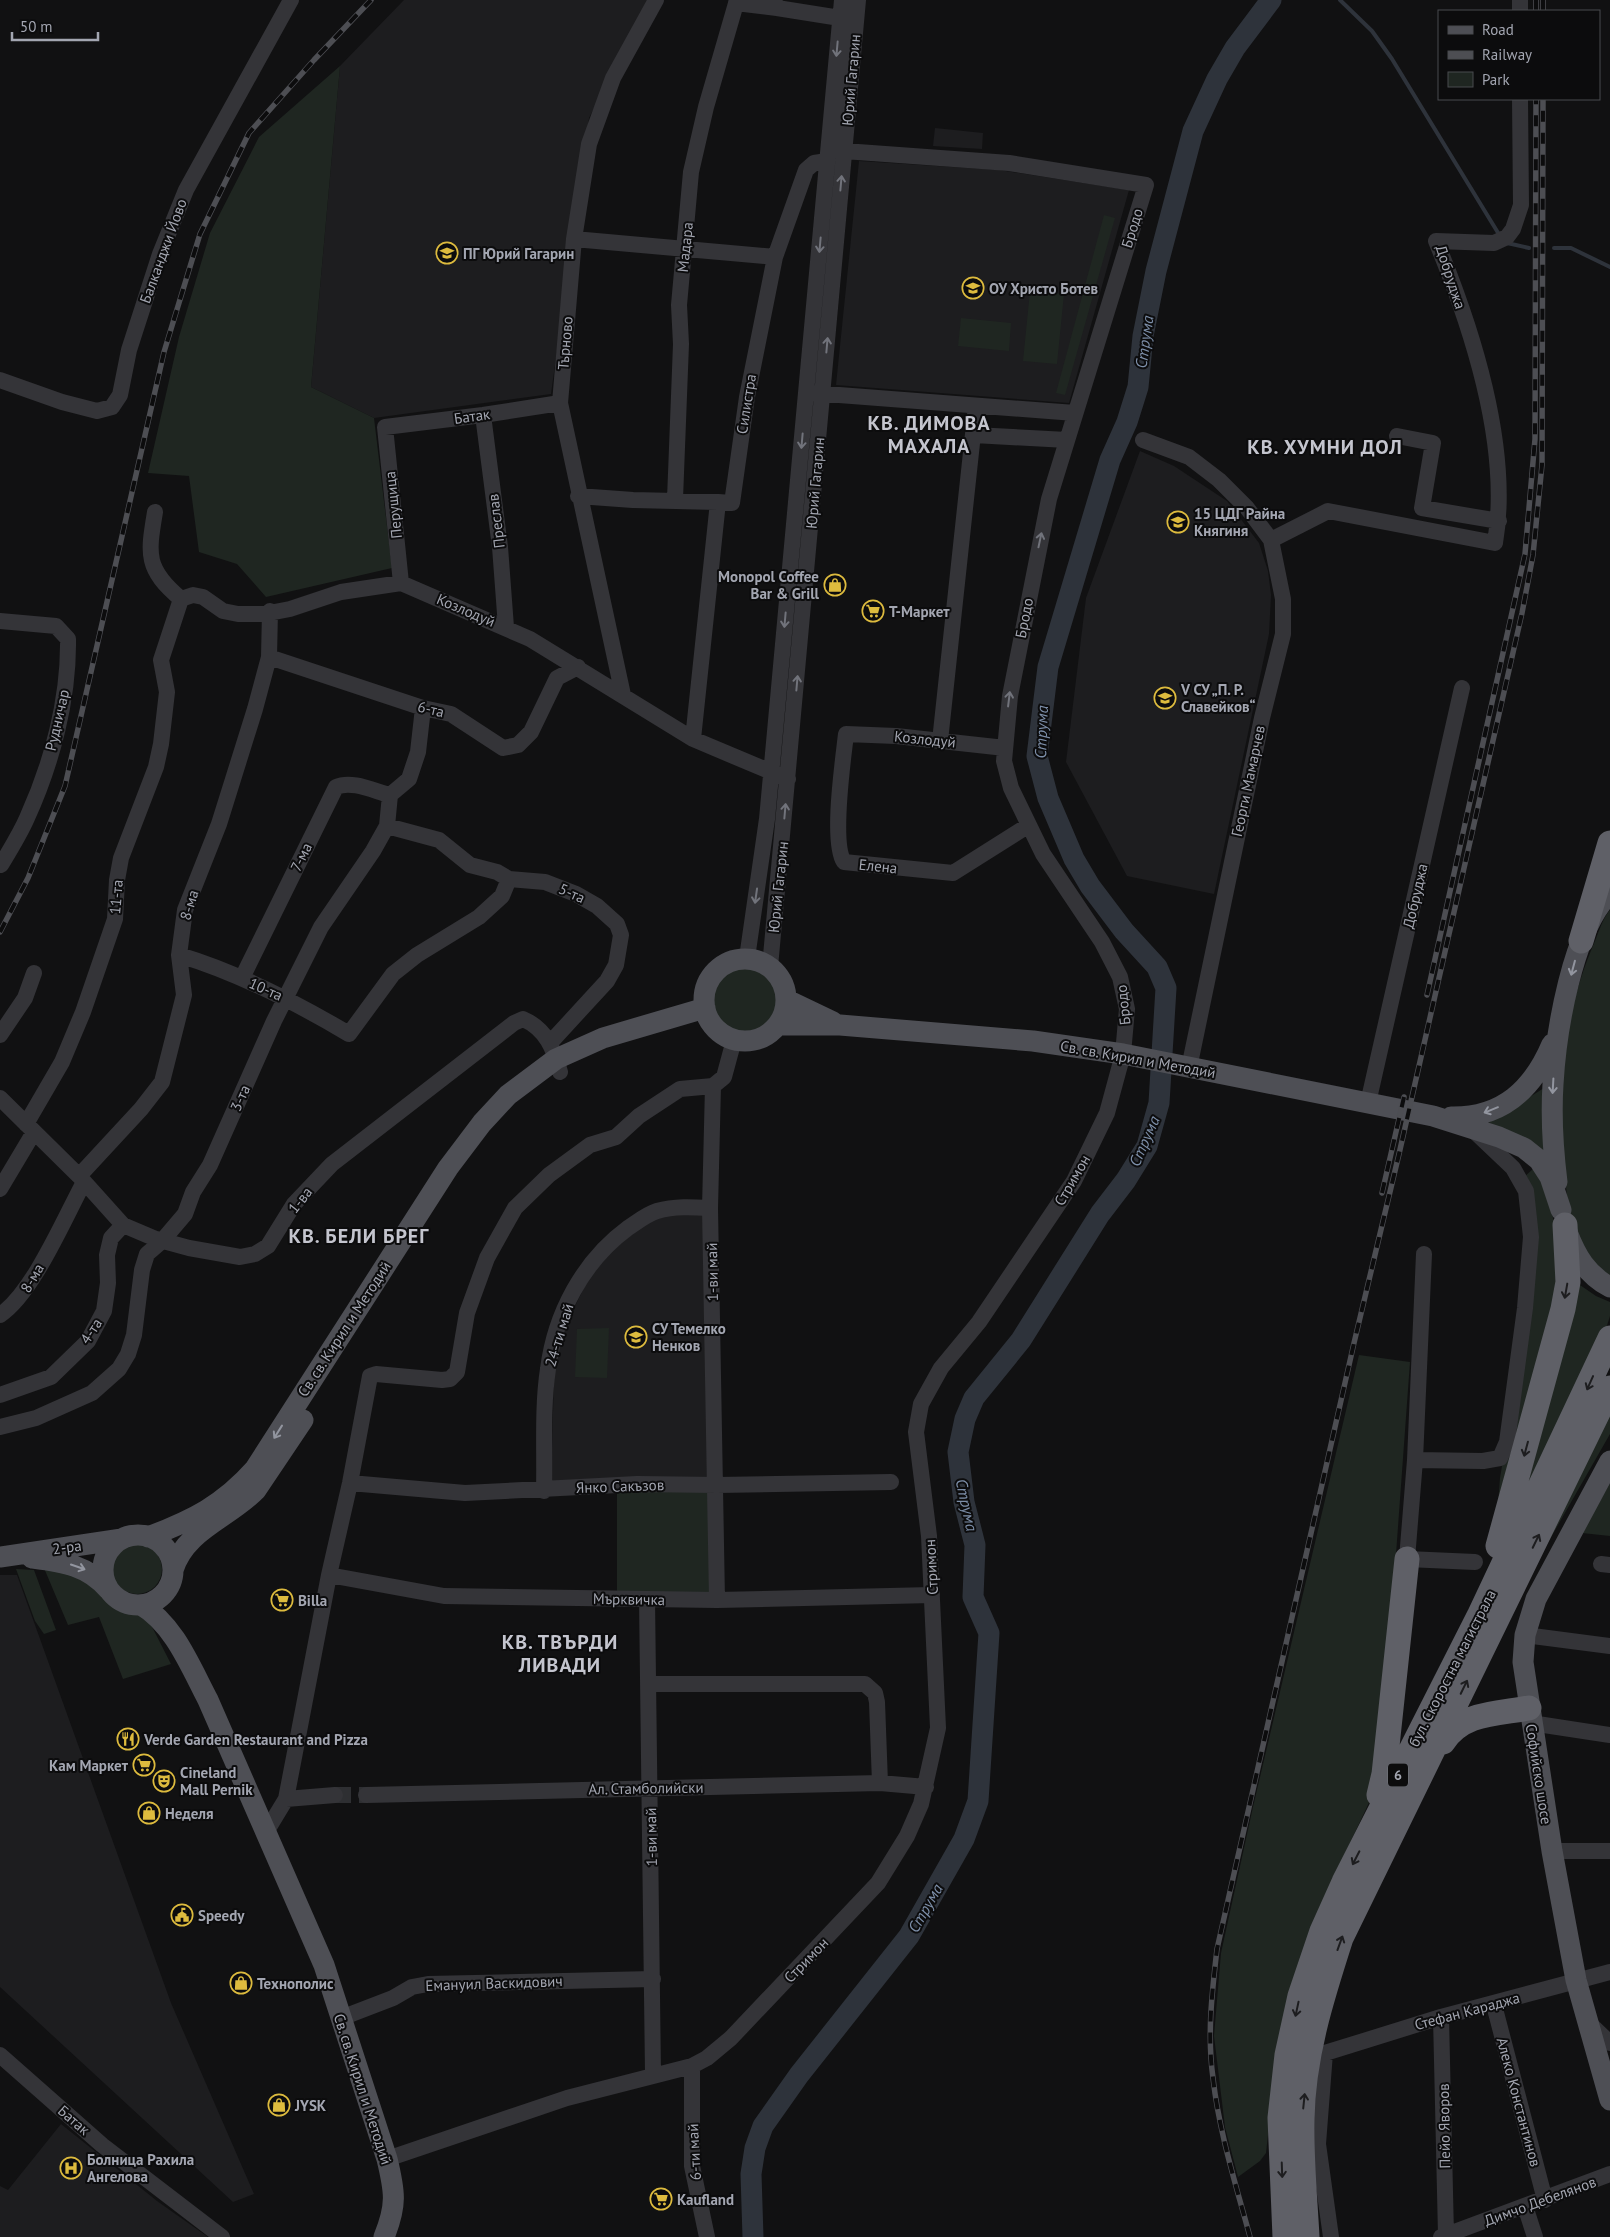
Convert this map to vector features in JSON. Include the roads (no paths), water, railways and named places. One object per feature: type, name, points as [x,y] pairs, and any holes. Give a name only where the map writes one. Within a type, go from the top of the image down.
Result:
[{"type":"highway","points":[[1581,941],[1610,843]]},
{"type":"highway","points":[[1478,1616],[1563,1309],[1568,1282],[1563,1217]]},
{"type":"highway","name":"бул. Скоростна магистрала","points":[[1285,2237],[1280,2118],[1287,2055],[1300,1996],[1322,1931],[1370,1828],[1478,1616],[1610,1338]]},
{"type":"highway","name":"бул. Скоростна магистрала","points":[[1327,2236],[1302,2119],[1308,2059],[1320,2003],[1342,1938],[1610,1388]]},
{"type":"highway","points":[[1370,1828],[1384,1774],[1407,1559]]},
{"type":"highway","points":[[1421,1776],[1449,1733],[1461,1723],[1476,1717],[1530,1716]]},
{"type":"main road","points":[[1610,893],[1596,911],[1581,941],[1562,1020],[1553,1083],[1553,1152],[1563,1217],[1582,1265],[1598,1280],[1610,1287]]},
{"type":"main road","points":[[747,958],[770,967],[784,985],[786,1000],[782,1018],[778,1025],[768,1034],[755,1040],[734,1040],[721,1033],[708,1015],[705,993],[714,973],[726,963],[747,958]]},
{"type":"main road","name":"Св. св. Кирил и Методий","points":[[786,1000],[840,1025]]},
{"type":"main road","name":"Св. св. Кирил и Методий","points":[[148,1537],[196,1518],[209,1510],[234,1491],[255,1469],[448,1168],[482,1123],[508,1095],[555,1058],[630,1045],[708,1015]]},
{"type":"main road","name":"Св. св. Кирил и Методий","points":[[1433,1116],[1477,1116],[1500,1107],[1524,1091],[1545,1061],[1562,1020]]},
{"type":"main road","name":"Св. св. Кирил и Методий","points":[[778,1025],[840,1025],[1128,1049],[1182,1066],[1433,1116],[1524,1148],[1540,1160],[1550,1177],[1563,1217]]},
{"type":"main road","name":"Св. св. Кирил и Методий","points":[[176,1642],[169,1595],[172,1575],[180,1552],[188,1542],[246,1500],[256,1490],[286,1447],[328,1378],[465,1168],[496,1126],[528,1092],[555,1058]]},
{"type":"main road","name":"Софийско шосе","points":[[1610,1462],[1536,1599],[1525,1635],[1523,1662],[1552,1851],[1576,1980],[1610,2100]]},
{"type":"main road","points":[[139,1536],[148,1537],[158,1542],[166,1550],[171,1559],[172,1575],[160,1598],[141,1605],[123,1602],[109,1590],[104,1579],[104,1567],[107,1556],[113,1546],[122,1539],[139,1536]]},
{"type":"main road","name":"2-ра","points":[[6,1557],[53,1548],[122,1539]]},
{"type":"main road","name":"2-ра","points":[[6,1557],[73,1564],[93,1574],[109,1590]]},
{"type":"main road","name":"Св. св. Кирил и Методий","points":[[141,1605],[152,1611],[176,1642],[208,1700],[324,1965],[395,2190],[391,2221],[384,2237]]},
{"type":"street","name":"Балканджи Йово","points":[[0,380],[62,402],[97,411],[112,407],[120,395],[132,342],[160,254],[186,190],[291,0]]},
{"type":"street","name":"Търново","points":[[623,695],[578,496],[560,402],[574,239],[589,144],[613,78],[656,0]]},
{"type":"street","name":"Юрий Гагарин","points":[[747,958],[772,771],[842,0]]},
{"type":"street","name":"Юрий Гагарин","points":[[770,967],[858,0]]},
{"type":"street","points":[[736,2],[775,4],[840,18]]},
{"type":"street","name":"Мадара","points":[[675,499],[681,344],[679,305],[691,172],[706,107],[736,2]]},
{"type":"street","name":"Добруджа","points":[[1271,540],[1328,511],[1495,542],[1499,520],[1498,453],[1478,366],[1455,287],[1436,241],[1503,239],[1517,222],[1521,206],[1520,100]]},
{"type":"street","name":"Бродо","points":[[844,151],[1010,163],[1146,184],[1049,499],[1010,696],[1004,761],[1011,788],[1043,854],[1102,942],[1120,977],[1127,1009],[1128,1049]]},
{"type":"street","points":[[574,239],[775,257],[806,170],[814,163],[827,162]]},
{"type":"street","name":"Силистра","points":[[718,502],[732,502],[747,397],[775,257]]},
{"type":"street","points":[[806,392],[1075,413]]},
{"type":"street","name":"Батак","points":[[385,427],[483,415],[560,402]]},
{"type":"street","points":[[940,741],[976,406]]},
{"type":"street","name":"Преслав","points":[[483,415],[500,547],[506,628]]},
{"type":"street","name":"Перущица","points":[[385,427],[401,583]]},
{"type":"street","points":[[974,434],[1067,440]]},
{"type":"street","points":[[1397,436],[1433,443],[1422,508],[1499,520]]},
{"type":"street","name":"Георги Мамарчев","points":[[1143,440],[1189,457],[1218,480],[1247,508],[1271,540],[1284,599],[1283,634],[1182,1066]]},
{"type":"street","points":[[578,496],[633,500],[675,499],[718,502],[693,739]]},
{"type":"street","points":[[155,512],[149,553],[153,568],[168,588],[181,598],[193,595],[203,598],[223,611],[238,614],[264,614],[341,592],[401,583]]},
{"type":"street","name":"Козлодуй","points":[[401,583],[506,628],[578,667],[693,739],[788,779]]},
{"type":"street","name":"11-та","points":[[0,1189],[62,1062],[104,955],[115,919],[117,880],[121,858],[156,767],[161,744],[167,692],[161,660],[181,598]]},
{"type":"street","name":"8-ма","points":[[0,1314],[12,1306],[30,1283],[82,1179],[162,1082],[184,995],[179,954],[186,910],[219,824],[270,657],[270,611]]},
{"type":"street","points":[[0,621],[0,634]]},
{"type":"street","name":"Рудничар","points":[[0,621],[56,626],[68,639],[68,661],[58,723],[41,782],[27,819],[1,865]]},
{"type":"street","name":"6-та","points":[[270,657],[423,708],[452,714],[503,748],[518,746],[531,732],[557,678],[578,667]]},
{"type":"street","name":"Добруджа","points":[[1368,1104],[1462,688]]},
{"type":"street","points":[[390,795],[409,779],[418,752],[423,708]]},
{"type":"street","name":"Козлодуй","points":[[846,734],[1005,748]]},
{"type":"street","name":"Елена","points":[[846,734],[838,836],[840,856],[844,862],[953,873],[1029,825]]},
{"type":"street","name":"7-ма","points":[[242,978],[336,787],[351,784],[390,795]]},
{"type":"street","name":"3-та","points":[[0,1427],[36,1418],[92,1393],[119,1369],[128,1354],[134,1335],[139,1284],[147,1254],[162,1241],[185,1214],[193,1192],[210,1165],[274,1021],[321,927],[388,826],[390,795]]},
{"type":"street","name":"5-та","points":[[388,826],[439,840],[470,865],[497,872],[509,879],[545,882],[576,894],[610,915],[617,924],[621,935],[616,965],[555,1058]]},
{"type":"street","name":"10-та","points":[[179,954],[213,965],[287,998],[349,1034],[393,974],[417,955],[479,917],[502,896],[509,879]]},
{"type":"street","points":[[0,1034],[25,998],[34,972]]},
{"type":"street","name":"1-ва","points":[[0,1098],[82,1179],[123,1225],[162,1241],[240,1257],[255,1254],[268,1246],[299,1198],[332,1164],[497,1034],[522,1019],[536,1026],[555,1058]]},
{"type":"street","points":[[266,1832],[286,1800],[328,1575],[350,1483],[370,1376],[376,1374],[442,1380],[450,1379],[457,1372],[467,1313],[487,1258],[515,1208],[549,1175],[590,1145],[616,1137],[638,1116],[680,1089],[713,1086],[724,1077],[734,1040]]},
{"type":"street","name":"Стримон","points":[[692,2066],[707,2058],[731,2038],[878,1884],[907,1836],[926,1787],[938,1728],[930,1536],[916,1432],[920,1404],[941,1368],[979,1322],[1074,1181],[1107,1113],[1128,1049]]},
{"type":"street","name":"1-ви май","points":[[713,1086],[710,1208],[717,1600]]},
{"type":"street","points":[[1415,1460],[1483,1461],[1500,1458],[1506,1442],[1525,1308],[1531,1237],[1526,1191],[1514,1168],[1471,1128]]},
{"type":"street","name":"24-ти май","points":[[544,1490],[548,1370],[558,1330],[571,1296],[596,1257],[614,1239],[637,1222],[655,1212],[676,1207],[710,1208]]},
{"type":"street","name":"4-та","points":[[0,1395],[51,1377],[88,1341],[104,1312],[108,1283],[106,1255],[111,1238],[123,1225]]},
{"type":"street","points":[[1424,1254],[1415,1460],[1407,1559],[1475,1562]]},
{"type":"street","name":"Янко Сакъзов","points":[[350,1483],[465,1494],[637,1484],[716,1485],[891,1482]]},
{"type":"street","name":"Мърквичка","points":[[328,1575],[444,1596],[717,1600],[932,1595]]},
{"type":"street","name":"1-ви май","points":[[647,1599],[653,2074]]},
{"type":"street","points":[[1525,1635],[1610,1646]]},
{"type":"street","points":[[648,1684],[865,1684],[875,1693],[877,1702],[880,1783]]},
{"type":"street","points":[[1530,1716],[1610,1735]]},
{"type":"street","name":"Ал. Стамболийски","points":[[366,1794],[880,1783],[926,1787]]},
{"type":"street","points":[[286,1800],[335,1795]]},
{"type":"street","points":[[1552,1851],[1610,1850]]},
{"type":"street","name":"Стефан Караджа","points":[[1327,2236],[1318,2144],[1324,2053],[1441,2017],[1494,2005],[1576,1980],[1610,1972]]},
{"type":"street","name":"Емануил Васкидович","points":[[341,2018],[393,1998],[412,1987],[428,1984],[653,1979]]},
{"type":"street","name":"Алеко Константинов","points":[[1494,2005],[1545,2200]]},
{"type":"street","name":"Пейо Яворов","points":[[1441,2017],[1444,2236]]},
{"type":"street","points":[[1587,2020],[1610,2043]]},
{"type":"street","name":"Батак","points":[[0,2055],[102,2145],[222,2237]]},
{"type":"street","points":[[387,2160],[567,2098],[653,2074],[692,2066]]},
{"type":"street","name":"6-ти май","points":[[692,2066],[692,2166],[707,2237]]},
{"type":"street","name":"Димчо Дебелянов","points":[[1444,2236],[1545,2200],[1610,2174]]},
{"type":"street","points":[[1525,2206],[1535,2237]]},
{"type":"waterway","name":"Струма","points":[[753,2237],[751,2174],[755,2148],[763,2126],[799,2075],[909,1936],[964,1839],[978,1801],[989,1633],[973,1597],[975,1545],[964,1502],[958,1452],[965,1419],[974,1398],[1021,1340],[1100,1214],[1126,1180],[1147,1146],[1159,1103],[1166,988],[1157,967],[1124,931],[1090,886],[1074,859],[1048,798],[1037,756],[1048,667],[1110,460],[1127,422],[1138,387],[1143,336],[1156,271],[1193,131],[1217,79],[1235,48],[1271,0]]},
{"type":"waterway","points":[[1340,0],[1372,31],[1392,59],[1500,236]]},
{"type":"waterway","points":[[1507,243],[1529,248]]},
{"type":"waterway","points":[[1554,248],[1571,248],[1610,267]]},
{"type":"tunnel","points":[[335,1795],[366,1795]]},
{"type":"railway","points":[[0,932],[28,878],[65,786],[164,352],[200,234],[249,133],[371,0]]},
{"type":"railway","points":[[1536,0],[1536,10]]},
{"type":"railway","points":[[1543,0],[1543,10]]},
{"type":"railway","points":[[1427,995],[1525,554],[1535,439],[1536,100]]},
{"type":"railway","points":[[1250,2237],[1224,2138],[1211,2062],[1210,2030],[1217,1949],[1522,613],[1533,555],[1542,465],[1543,100]]},
{"type":"railway","points":[[1382,1193],[1404,1097]]},
{"type":"place","name":"ПГ Юрий Гагарин","points":[[447,253]]},
{"type":"place","name":"ОУ Христо Ботев","points":[[973,288]]},
{"type":"place","name":"15 ЦДГ Райна Княгиня","points":[[1178,522]]},
{"type":"place","name":"Monopol Coffee Bar & Grill","points":[[835,585]]},
{"type":"place","name":"Т-Маркет","points":[[873,611]]},
{"type":"place","name":"V СУ „П. Р. Славейков“","points":[[1165,698]]},
{"type":"place","name":"СУ Темелко Ненков","points":[[636,1337]]},
{"type":"place","name":"Billa","points":[[282,1600]]},
{"type":"place","name":"Verde Garden Restaurant and Pizza","points":[[128,1739]]},
{"type":"place","name":"Кам Маркет","points":[[144,1765]]},
{"type":"place","name":"Cineland Mall Pernik","points":[[164,1781]]},
{"type":"place","name":"Неделя","points":[[149,1813]]},
{"type":"place","name":"Speedy","points":[[182,1915]]},
{"type":"place","name":"Технополис","points":[[241,1983]]},
{"type":"place","name":"JYSK","points":[[279,2105]]},
{"type":"place","name":"Болница Рахила Ангелова","points":[[71,2168]]},
{"type":"place","name":"Kaufland","points":[[661,2199]]},
{"type":"district","name":"КВ. ДИМОВА МАХАЛА","points":[[929,434]]},
{"type":"district","name":"КВ. ХУМНИ ДОЛ","points":[[1325,447]]},
{"type":"district","name":"КВ. БЕЛИ БРЕГ","points":[[359,1236]]},
{"type":"district","name":"КВ. ТВЪРДИ ЛИВАДИ","points":[[560,1654]]}]
